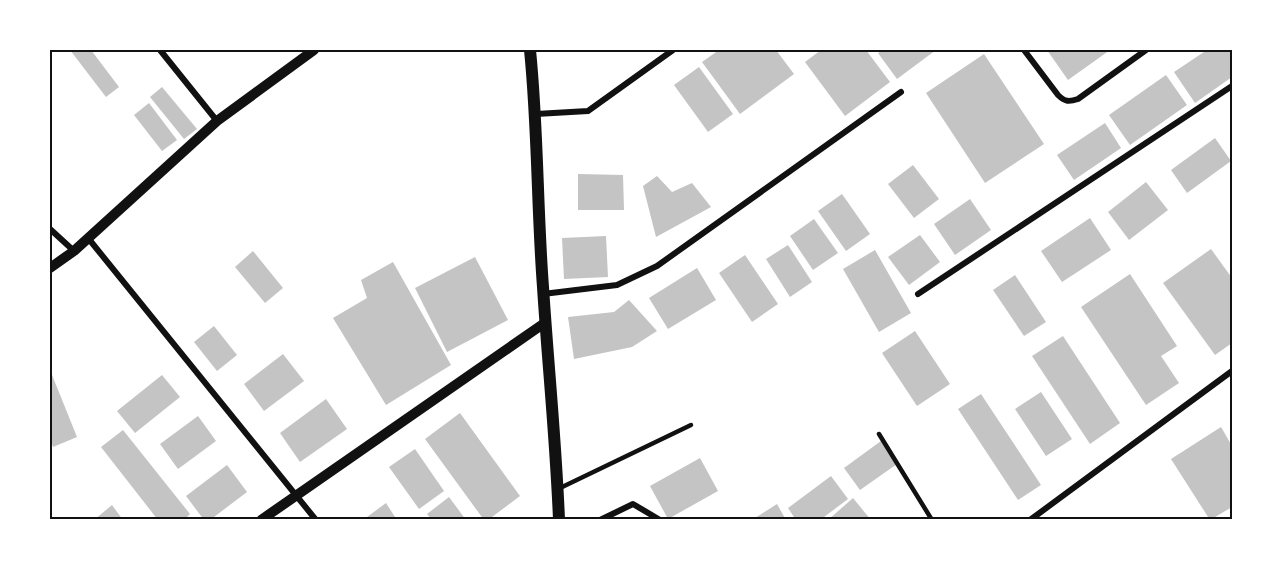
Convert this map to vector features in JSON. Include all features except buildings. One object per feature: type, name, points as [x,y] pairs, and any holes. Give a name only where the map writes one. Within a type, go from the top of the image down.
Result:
[{"type":"main road","points":[[530,50],[536,114],[543,294],[560,519]]},
{"type":"street","points":[[160,50],[217,121]]},
{"type":"street","points":[[50,268],[74,251],[217,121],[314,50]]},
{"type":"street","points":[[536,114],[588,111],[673,50]]},
{"type":"street","points":[[1024,50],[1058,95],[1064,101],[1069,102],[1078,99],[1146,50]]},
{"type":"street","points":[[918,294],[1233,86]]},
{"type":"street","points":[[543,294],[617,285],[657,266],[901,92]]},
{"type":"street","points":[[50,229],[74,251]]},
{"type":"street","points":[[88,238],[316,519]]},
{"type":"street","points":[[261,519],[298,496],[546,322]]},
{"type":"street","points":[[1030,519],[1233,371]]},
{"type":"street","points":[[600,519],[633,504],[660,519]]},
{"type":"lane","points":[[558,489],[691,425]]},
{"type":"lane","points":[[879,434],[932,519]]}]
